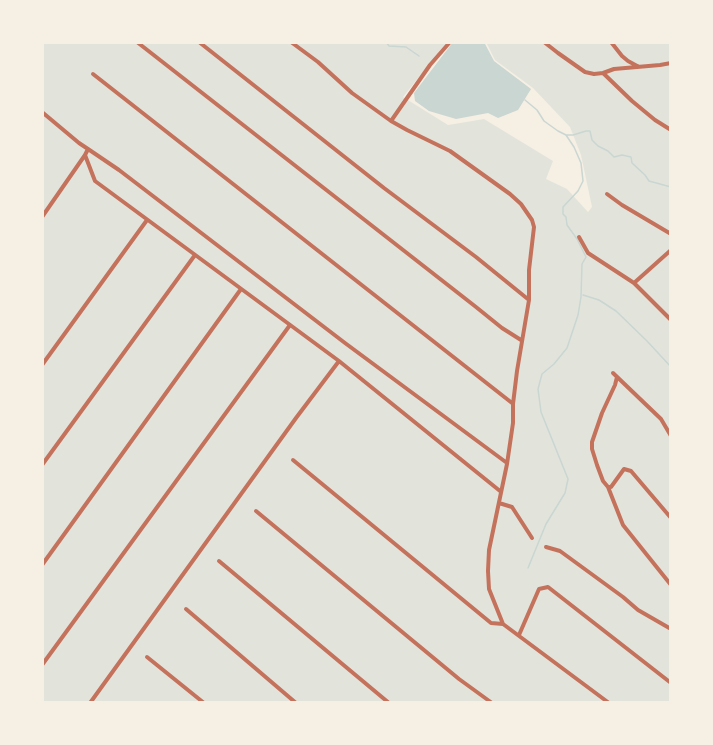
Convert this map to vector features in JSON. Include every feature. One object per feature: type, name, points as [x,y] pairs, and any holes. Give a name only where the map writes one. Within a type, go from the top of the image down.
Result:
[{"type":"street","points":[[137,42],[502,328],[521,340]]},
{"type":"street","points":[[200,42],[529,300]]},
{"type":"street","points":[[291,42],[318,62],[352,93],[391,121],[450,151],[510,194],[528,213],[534,227],[529,270],[529,300],[521,340],[513,404],[513,423],[507,464],[500,491],[500,503],[490,539],[489,589],[503,624]]},
{"type":"street","points":[[391,121],[430,65],[450,42]]},
{"type":"street","points":[[544,42],[585,72],[594,74],[614,69],[671,63]]},
{"type":"street","points":[[611,42],[622,56],[640,67]]},
{"type":"street","points":[[603,73],[632,101],[671,130]]},
{"type":"street","points":[[93,74],[513,404]]},
{"type":"street","points":[[43,114],[507,464]]},
{"type":"street","points":[[42,218],[88,148]]},
{"type":"street","points":[[85,155],[95,181],[339,361],[500,491]]},
{"type":"street","points":[[607,194],[671,234]]},
{"type":"street","points":[[42,365],[147,220]]},
{"type":"street","points":[[579,237],[588,253],[634,284],[671,320]]},
{"type":"street","points":[[634,284],[671,250]]},
{"type":"street","points":[[42,465],[195,255]]},
{"type":"street","points":[[42,565],[241,289]]},
{"type":"street","points":[[42,665],[290,325]]},
{"type":"street","points":[[90,703],[339,361]]},
{"type":"street","points":[[671,436],[661,419],[615,375],[592,442],[592,449],[603,481],[608,487],[623,525],[671,585]]},
{"type":"street","points":[[293,460],[491,623],[503,624],[609,703]]},
{"type":"street","points":[[608,487],[621,471],[628,469],[671,518]]},
{"type":"street","points":[[500,503],[512,507],[532,538]]},
{"type":"street","points":[[256,511],[459,679],[492,703]]},
{"type":"street","points":[[546,547],[560,551],[638,610],[671,629]]},
{"type":"street","points":[[219,561],[389,703]]},
{"type":"street","points":[[519,635],[539,589],[548,587],[671,683]]},
{"type":"street","points":[[186,609],[296,703]]},
{"type":"street","points":[[147,657],[204,703]]},
{"type":"shaded area","points":[[42,42],[447,42],[403,97],[448,125],[484,119],[553,161],[546,179],[567,189],[588,212],[592,207],[581,155],[570,127],[533,88],[495,60],[486,42],[671,42],[671,703],[42,703]]},
{"type":"shaded area","points":[[453,42],[484,42],[494,61],[531,89],[518,110],[498,118],[488,113],[456,119],[429,111],[415,101],[414,93]]},
{"type":"waterway","points":[[386,42],[389,46],[406,47],[419,56]]},
{"type":"waterway","points":[[525,100],[537,110],[544,121],[558,131],[566,135],[590,131],[592,140],[598,146],[614,157],[622,155],[631,157],[632,163],[649,181],[671,187]]},
{"type":"waterway","points":[[528,568],[546,524],[565,493],[568,479],[541,412],[538,389],[542,374],[567,348],[578,315],[582,264],[586,257],[563,214],[563,207],[578,191],[583,181],[581,163],[566,135]]},
{"type":"waterway","points":[[583,295],[599,300],[616,311],[671,367]]}]
